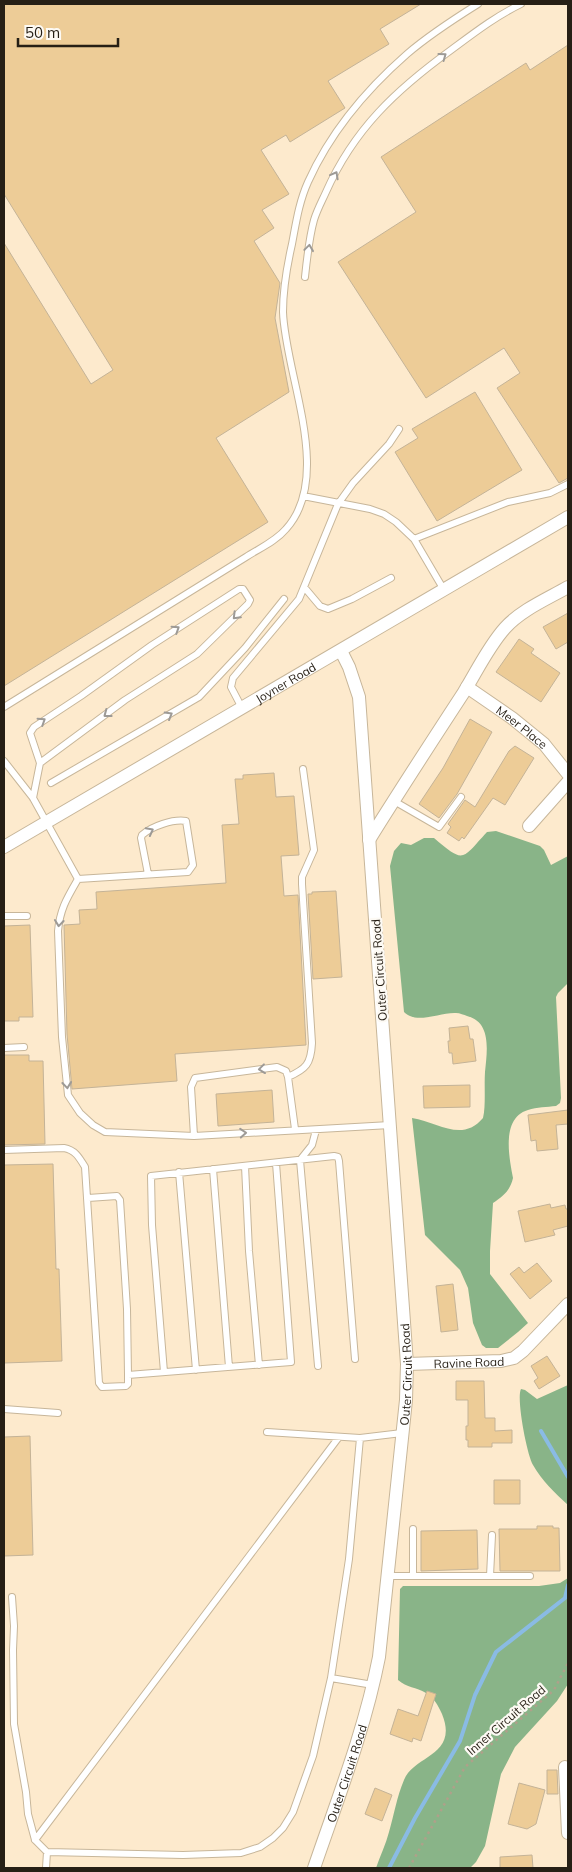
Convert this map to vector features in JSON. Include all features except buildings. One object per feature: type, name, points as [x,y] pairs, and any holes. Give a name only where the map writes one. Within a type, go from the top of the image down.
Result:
[{"type":"street","name":"Joyner Road","points":[[4,847],[568,517]]},
{"type":"street","points":[[369,840],[490,648],[505,628],[518,616],[568,588]]},
{"type":"street","name":"Outer Circuit Road","points":[[314,1868],[358,1740],[373,1685],[380,1648],[407,1364],[359,697],[349,667],[341,651]]},
{"type":"street","name":"Meer Place","points":[[467,687],[512,718],[544,744],[568,774]]},
{"type":"street","points":[[529,826],[568,782]]},
{"type":"street","name":"Ravine Road","points":[[407,1364],[501,1361],[514,1358],[523,1352],[568,1304]]},
{"type":"street","points":[[565,1767],[568,1833]]},
{"type":"lane","points":[[4,707],[281,535],[295,517],[303,496],[306,478],[307,447],[284,312],[287,269],[299,209],[308,183],[327,147],[359,102],[408,53],[440,28],[478,4]]},
{"type":"lane","points":[[306,277],[314,219],[332,179],[357,137],[374,115],[401,89],[436,61],[488,23],[521,4]]},
{"type":"lane","points":[[242,708],[230,686],[232,678],[292,609],[304,587],[338,504],[353,483],[389,444],[399,429]]},
{"type":"lane","points":[[414,539],[508,502],[550,492],[568,484]]},
{"type":"lane","points":[[303,496],[370,509],[384,514],[406,530],[414,539],[444,590]]},
{"type":"lane","points":[[304,587],[320,606],[328,610],[391,578]]},
{"type":"lane","points":[[33,798],[40,763],[30,733],[34,727],[152,645],[239,588],[243,589],[250,600],[248,604],[197,654],[125,700],[40,763]]},
{"type":"lane","points":[[50,783],[199,697],[245,648],[284,599]]},
{"type":"lane","points":[[4,761],[33,798],[78,879]]},
{"type":"lane","points":[[288,1077],[300,1072],[306,1066],[312,1054],[302,877],[314,850],[303,769]]},
{"type":"lane","points":[[394,801],[439,827],[461,797]]},
{"type":"lane","points":[[78,879],[188,872],[192,869],[193,859],[186,821],[174,821],[161,825],[142,835],[148,874]]},
{"type":"lane","points":[[78,879],[63,905],[58,931],[62,1037],[68,1095],[80,1113],[93,1125],[105,1132],[194,1136],[390,1125]]},
{"type":"lane","points":[[4,916],[27,916]]},
{"type":"lane","points":[[4,1048],[24,1047]]},
{"type":"lane","points":[[194,1136],[191,1087],[195,1078],[277,1067],[286,1071],[288,1077],[295,1129]]},
{"type":"lane","points":[[316,1130],[312,1145],[300,1160],[318,1366]]},
{"type":"lane","points":[[4,1150],[70,1149],[79,1156],[85,1166],[100,1385],[102,1387],[126,1386],[128,1375],[127,1309],[120,1200],[116,1196],[88,1198]]},
{"type":"lane","points":[[164,1372],[150,1178],[152,1175],[334,1156],[339,1159],[355,1359]]},
{"type":"lane","points":[[128,1375],[289,1363],[292,1360],[276,1162]]},
{"type":"lane","points":[[245,1166],[249,1251],[259,1365]]},
{"type":"lane","points":[[213,1169],[228,1367]]},
{"type":"lane","points":[[179,1172],[196,1370]]},
{"type":"lane","points":[[4,1409],[58,1413]]},
{"type":"lane","points":[[267,1432],[360,1438],[402,1432]]},
{"type":"lane","points":[[36,1840],[339,1437]]},
{"type":"lane","points":[[47,1852],[183,1855],[241,1853],[260,1847],[283,1828],[294,1812],[313,1756],[331,1678],[349,1559],[360,1438]]},
{"type":"lane","points":[[413,1576],[414,1529]]},
{"type":"lane","points":[[490,1576],[492,1535]]},
{"type":"lane","points":[[388,1576],[530,1576]]},
{"type":"lane","points":[[12,1597],[14,1626],[12,1650],[14,1724],[28,1814],[36,1840],[47,1852],[46,1868]]},
{"type":"lane","points":[[331,1678],[373,1685]]},
{"type":"path","name":"Inner Circuit Road","points":[[409,1868],[465,1767],[554,1690],[568,1663]]},
{"type":"green space","points":[[496,831],[540,846],[551,865],[568,856],[568,983],[556,997],[560,1103],[556,1106],[528,1110],[519,1114],[514,1121],[510,1129],[509,1139],[513,1178],[506,1193],[493,1203],[490,1274],[528,1323],[498,1348],[486,1348],[482,1345],[473,1323],[468,1288],[460,1270],[425,1235],[412,1118],[458,1130],[467,1129],[483,1118],[487,1056],[486,1039],[481,1024],[475,1019],[462,1014],[450,1013],[415,1018],[404,1012],[390,866],[394,851],[401,843],[411,845],[424,838],[434,838],[452,852],[462,855],[467,853],[487,832]]},
{"type":"green space","points":[[568,1385],[568,1505],[545,1482],[533,1465],[523,1427],[520,1394],[521,1389],[525,1390],[537,1399]]},
{"type":"green space","points":[[568,1578],[568,1684],[557,1701],[515,1747],[501,1774],[485,1846],[476,1862],[470,1868],[376,1868],[388,1836],[397,1799],[404,1780],[409,1772],[440,1747],[445,1739],[446,1728],[442,1714],[431,1697],[398,1680],[400,1589],[403,1586],[539,1586],[560,1583]]},
{"type":"waterway","points":[[541,1431],[568,1477]]},
{"type":"waterway","points":[[389,1868],[415,1818],[460,1741],[475,1695],[496,1652],[565,1598],[568,1585]]}]
